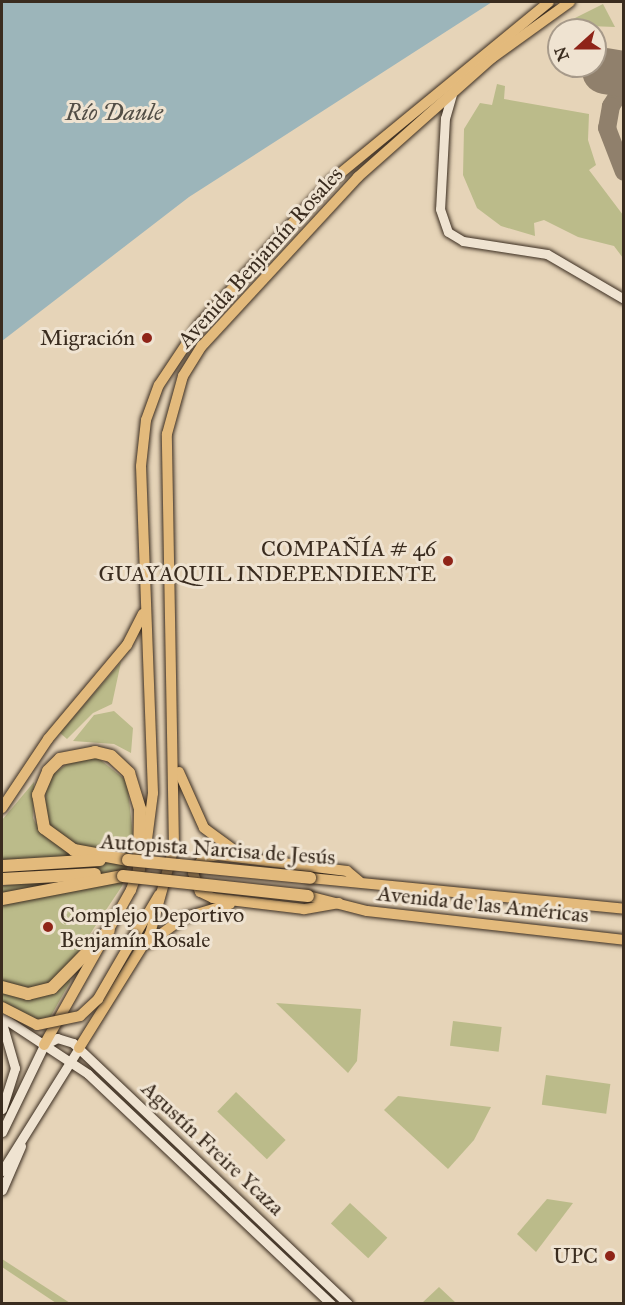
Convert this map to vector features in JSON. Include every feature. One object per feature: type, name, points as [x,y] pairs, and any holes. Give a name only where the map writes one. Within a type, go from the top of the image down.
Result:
[{"type":"highway","points":[[128,860],[64,846],[40,820],[40,785],[53,764],[87,751],[111,756],[129,773],[139,798],[139,870]]},
{"type":"highway","name":"Autopista Narcisa de Jesús","points":[[2,879],[18,871],[128,860],[310,878]]},
{"type":"highway","name":"Autopista Narcisa de Jesús","points":[[2,866],[18,871],[123,876],[308,896]]},
{"type":"highway","points":[[2,899],[29,891],[123,876]]},
{"type":"highway","points":[[2,987],[28,994],[52,988],[108,930]]},
{"type":"main road","name":"Avenida Benjamín Rosales","points":[[44,1045],[139,870],[153,793],[145,605],[142,440],[151,404],[178,352],[339,173],[549,2]]},
{"type":"main road","name":"Avenida Benjamín Rosales","points":[[166,884],[176,829],[167,434],[178,387],[208,339],[358,177],[453,91],[570,2]]},
{"type":"main road","points":[[453,91],[445,118],[440,209],[448,232],[463,241],[547,254],[624,298]]},
{"type":"main road","points":[[2,808],[48,739],[127,645],[145,605]]},
{"type":"main road","points":[[176,763],[204,828],[221,845],[247,857]]},
{"type":"main road","points":[[339,903],[304,909],[206,896],[195,885],[194,873],[208,856],[247,857],[347,871],[358,881]]},
{"type":"main road","name":"Autopista Narcisa de Jesús","points":[[310,878],[358,881]]},
{"type":"main road","name":"Avenida de las Américas","points":[[358,881],[624,909]]},
{"type":"main road","points":[[2,1007],[38,1025],[80,1016],[98,999],[166,884]]},
{"type":"main road","points":[[2,1171],[35,1113],[133,962],[154,923],[166,884]]},
{"type":"main road","name":"Autopista Narcisa de Jesús","points":[[308,896],[339,903]]},
{"type":"main road","points":[[133,962],[171,924],[207,909],[247,903]]},
{"type":"main road","name":"Avenida de las Américas","points":[[339,903],[367,911],[624,940]]},
{"type":"main road","points":[[578,903],[624,903]]},
{"type":"main road","name":"Agustín Freire Ycaza","points":[[2,1017],[69,1061],[331,1304]]},
{"type":"main road","points":[[2,1023],[15,1068],[2,1109]]},
{"type":"main road","points":[[2,1132],[44,1045],[61,1038],[79,1048]]},
{"type":"main road","name":"Agustín Freire Ycaza","points":[[79,1048],[348,1304]]},
{"type":"main road","points":[[2,1116],[20,1098]]},
{"type":"main road","points":[[2,1190],[35,1113]]},
{"type":"green space","points":[[603,4],[615,27],[607,27],[607,18],[575,18]]},
{"type":"green space","points":[[497,84],[505,86],[504,99],[589,114],[588,140],[596,165],[589,170],[623,215],[623,258],[614,246],[578,237],[544,220],[534,223],[535,236],[501,226],[477,208],[463,175],[464,129],[480,103],[492,105]]},
{"type":"green space","points":[[121,662],[112,704],[93,713],[67,739],[60,733]]},
{"type":"green space","points":[[114,711],[133,728],[131,753],[114,744],[73,741],[94,715]]},
{"type":"green space","name":"Complejo Deportivo Benjamín Rosale","points":[[98,758],[127,781],[134,844],[122,886],[68,967],[70,982],[47,1023],[37,1022],[2,1003],[2,886],[50,880],[50,857],[2,861],[2,820],[34,782],[33,818],[36,824],[45,820],[46,780],[72,760]]},
{"type":"green space","points":[[276,1003],[361,1009],[357,1061],[348,1073]]},
{"type":"green space","points":[[453,1021],[502,1027],[499,1052],[450,1046]]},
{"type":"green space","points":[[546,1075],[610,1084],[606,1114],[542,1105]]},
{"type":"green space","points":[[236,1092],[286,1140],[267,1159],[217,1111]]},
{"type":"green space","points":[[398,1096],[491,1107],[474,1140],[448,1169],[384,1110]]},
{"type":"green space","points":[[547,1199],[573,1203],[536,1252],[517,1234]]},
{"type":"green space","points":[[350,1203],[387,1238],[368,1258],[331,1223]]},
{"type":"green space","points":[[2,1259],[70,1303],[56,1303],[2,1267]]},
{"type":"green space","points":[[439,1287],[456,1303],[422,1303]]},
{"type":"water","name":"Río Daule","points":[[2,2],[492,2],[189,197],[2,341]]},
{"type":"taxiway","points":[[624,86],[611,106],[607,128],[624,172]]},
{"type":"runway","points":[[607,71],[624,74]]},
{"type":"place","name":"Migración","points":[[147,338]]},
{"type":"place","name":"COMPAÑÍA # 46 GUAYAQUIL INDEPENDIENTE","points":[[448,561]]},
{"type":"place","name":"Complejo Deportivo Benjamín Rosale","points":[[48,927]]},
{"type":"place","name":"UPC","points":[[610,1256]]}]
